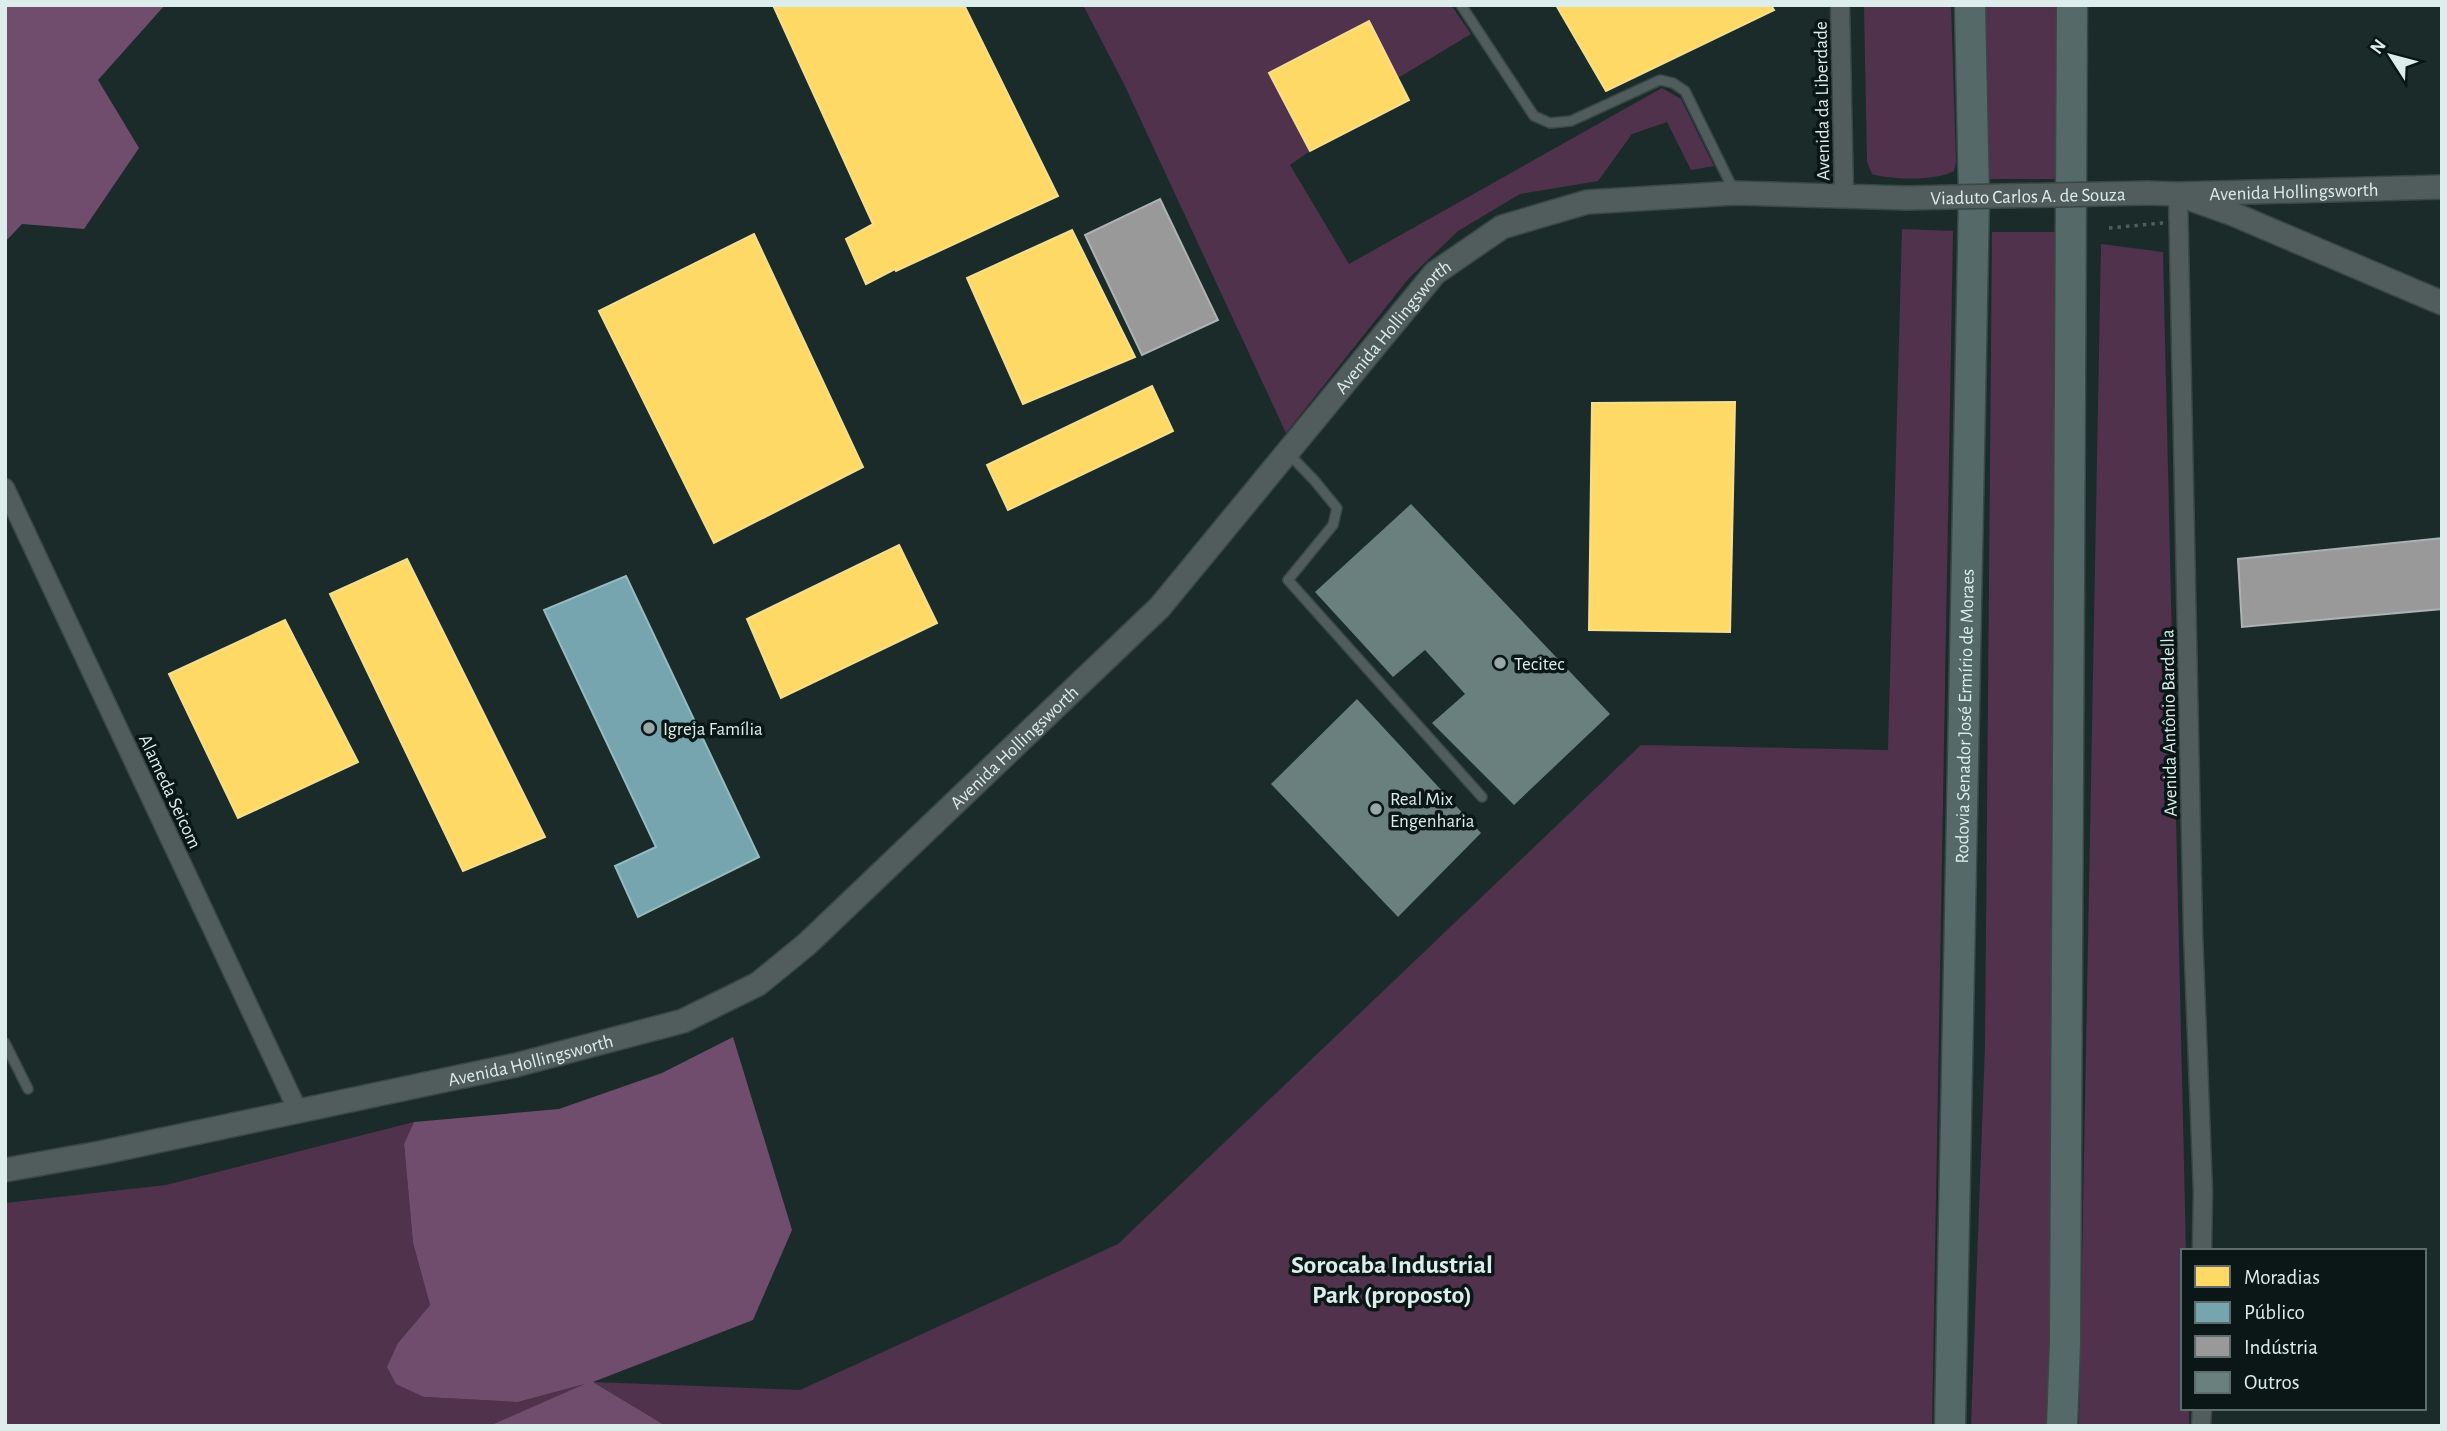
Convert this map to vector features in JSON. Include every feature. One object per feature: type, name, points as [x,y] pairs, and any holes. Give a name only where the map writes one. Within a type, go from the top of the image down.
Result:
[{"type":"highway","name":"Rodovia Senador José Ermírio de Moraes","points":[[1950,1426],[1974,197],[1970,5]]},
{"type":"highway","points":[[2062,1426],[2066,1329],[2073,5]]},
{"type":"main road","name":"Avenida Hollingsworth","points":[[2147,193],[2442,187]]},
{"type":"main road","name":"Avenida Hollingsworth","points":[[5,1171],[516,1065],[683,1021],[758,984],[807,944],[1160,607],[1435,273],[1502,228],[1587,202],[1735,193],[1907,198]]},
{"type":"main road","name":"Viaduto Carlos A. de Souza","points":[[1907,198],[2147,193]]},
{"type":"main road","points":[[2178,194],[2233,214],[2442,303]]},
{"type":"street","name":"Avenida da Liberdade","points":[[1840,5],[1844,195]]},
{"type":"street","name":"Avenida Antônio Bardella","points":[[2178,194],[2192,918],[2203,1192],[2202,1249]]},
{"type":"street","name":"Alameda Seicom","points":[[5,488],[298,1111]]},
{"type":"lane","points":[[1461,5],[1534,116],[1550,123],[1572,121],[1660,80],[1673,83],[1685,92],[1735,193]]},
{"type":"lane","points":[[1286,452],[1337,508],[1334,525],[1288,580],[1482,797]]},
{"type":"lane","points":[[5,1044],[28,1089]]},
{"type":"path","points":[[2109,228],[2151,224]]},
{"type":"shaded area","points":[[5,5],[165,5],[98,80],[139,148],[84,229],[22,224],[5,242]]},
{"type":"shaded area","points":[[1083,5],[1451,5],[1471,34],[1398,78],[1369,21],[1269,73],[1310,151],[1290,165],[1349,264],[1662,88],[1681,99],[1714,166],[1691,170],[1667,122],[1632,134],[1598,181],[1520,194],[1458,231],[1409,278],[1286,433],[1124,84]]},
{"type":"shaded area","points":[[1864,5],[1951,5],[1956,161],[1954,171],[1937,177],[1914,178],[1872,174],[1867,162]]},
{"type":"shaded area","points":[[1982,5],[2059,5],[2063,179],[1986,179]]},
{"type":"shaded area","points":[[1902,229],[1953,231],[1932,1426],[666,1426],[593,1382],[800,1390],[1118,1244],[1641,745],[1888,750]]},
{"type":"shaded area","points":[[1992,232],[2058,232],[2055,1043],[2048,1426],[1971,1426],[1985,1045]]},
{"type":"shaded area","points":[[2101,244],[2163,252],[2186,1249],[2181,1249],[2181,1410],[2189,1410],[2189,1426],[2079,1426]]},
{"type":"shaded area","points":[[733,1037],[792,1230],[753,1320],[593,1382],[666,1426],[489,1426],[585,1384],[518,1402],[424,1397],[396,1384],[387,1367],[398,1343],[430,1305],[413,1243],[404,1144],[414,1122],[559,1109],[662,1073]]},
{"type":"shaded area","points":[[414,1122],[404,1145],[413,1243],[430,1305],[398,1343],[424,1397],[518,1402],[593,1382],[489,1426],[5,1426],[5,1203],[166,1185]]},
{"type":"building: Moradias","points":[[773,5],[964,5],[1058,196],[866,284],[846,239],[873,224]]},
{"type":"building: Moradias","points":[[1556,5],[1771,5],[1774,10],[1606,91]]},
{"type":"building: Moradias","points":[[1369,21],[1409,100],[1310,151],[1269,73]]},
{"type":"building: Moradias","points":[[1072,230],[1135,357],[1023,404],[967,278]]},
{"type":"building: Moradias","points":[[754,234],[863,467],[714,543],[599,311]]},
{"type":"building: Moradias","points":[[1152,386],[1173,431],[1008,510],[987,465]]},
{"type":"building: Moradias","points":[[1735,402],[1730,632],[1589,630],[1592,403]]},
{"type":"building: Moradias","points":[[899,545],[937,623],[781,698],[747,619]]},
{"type":"building: Moradias","points":[[407,559],[545,837],[463,871],[330,594]]},
{"type":"building: Moradias","points":[[285,620],[358,762],[238,818],[169,674]]},
{"type":"building: Público","name":"Igreja Família","points":[[626,576],[759,857],[638,917],[615,866],[656,847],[544,610]]},
{"type":"building: Indústria","points":[[1160,199],[1218,320],[1142,355],[1085,235]]},
{"type":"building: Indústria","points":[[2442,538],[2442,609],[2242,627],[2238,559]]},
{"type":"building: Outros","name":"Tecitec","points":[[1411,504],[1610,714],[1514,805],[1432,723],[1465,694],[1425,650],[1393,677],[1315,592]]},
{"type":"building: Outros","name":"Real Mix Engenharia","points":[[1357,699],[1481,833],[1398,917],[1271,784]]},
{"type":"place","name":"Tecitec","points":[[1500,663]]},
{"type":"place","name":"Igreja Família","points":[[649,728]]},
{"type":"place","name":"Real Mix Engenharia","points":[[1376,809]]},
{"type":"district","name":"Sorocaba Industrial Park (proposto)","points":[[1392,1279]]}]
